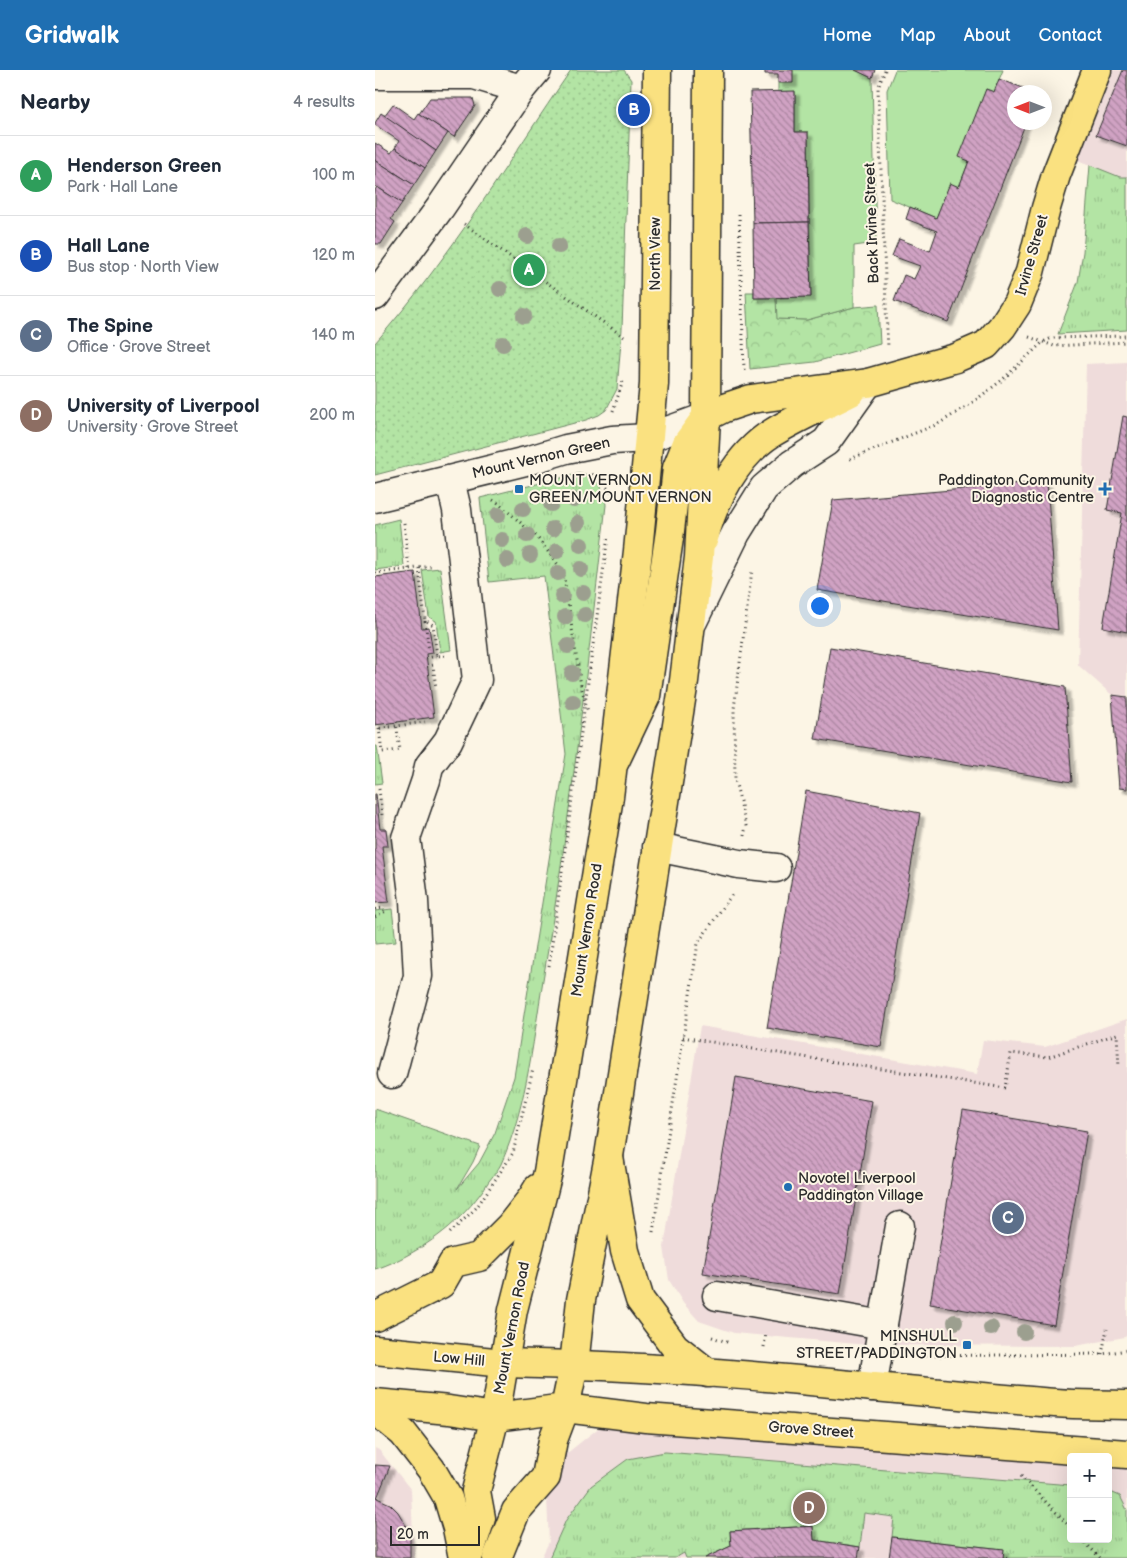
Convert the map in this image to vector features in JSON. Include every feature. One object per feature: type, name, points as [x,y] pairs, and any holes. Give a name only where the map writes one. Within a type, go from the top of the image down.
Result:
[{"type":"main road","name":"North View","points":[[648,438],[654,384],[657,70]]},
{"type":"main road","points":[[497,1558],[516,1511],[546,1477],[553,1440],[565,1408],[574,1365],[581,1300],[609,1156],[683,681],[699,557],[706,417],[707,70]]},
{"type":"main road","name":"Irvine Street","points":[[880,380],[956,358],[985,345],[1002,327],[1017,304],[1030,272],[1056,174],[1097,70]]},
{"type":"main road","points":[[611,769],[646,696],[670,531],[677,468],[687,443],[706,417],[724,408],[751,399],[880,380]]},
{"type":"main road","points":[[699,557],[709,519],[717,498],[730,476],[759,443],[772,433],[880,380]]},
{"type":"main road","name":"Mount Vernon Road","points":[[468,1558],[481,1518],[476,1491],[495,1417],[513,1310],[548,1172],[609,797],[638,551],[648,438]]},
{"type":"main road","points":[[609,1156],[625,1251],[640,1300],[675,1347],[708,1373]]},
{"type":"main road","points":[[375,1317],[441,1284],[453,1263],[479,1256],[510,1226],[532,1198],[548,1172]]},
{"type":"main road","name":"Low Hill","points":[[375,1350],[504,1363],[574,1365]]},
{"type":"main road","points":[[574,1365],[708,1373],[1057,1403],[1127,1406]]},
{"type":"main road","points":[[375,1403],[449,1410],[495,1417]]},
{"type":"main road","name":"Grove Street","points":[[495,1417],[565,1408],[646,1418],[1127,1454]]},
{"type":"main road","points":[[375,1410],[403,1433],[431,1469],[447,1498],[457,1528],[463,1558]]},
{"type":"street","points":[[375,76],[474,75],[529,80],[441,208],[378,287]]},
{"type":"street","points":[[690,628],[737,533],[764,488],[792,464],[826,442],[880,380]]},
{"type":"street","name":"Mount Vernon Green","points":[[375,498],[566,449],[612,440],[648,438],[706,417]]},
{"type":"street","points":[[391,1074],[418,976],[414,901],[406,838],[429,766],[447,741],[477,680],[452,479]]},
{"type":"street","points":[[657,847],[739,864],[776,868]]},
{"type":"street","points":[[872,1387],[900,1226]]},
{"type":"street","points":[[717,1296],[883,1325]]},
{"type":"path","name":"Back Irvine Street","points":[[880,380],[887,332],[878,88],[885,70]]},
{"type":"path","points":[[441,208],[626,338]]},
{"type":"path","points":[[739,213],[744,371]]},
{"type":"path","points":[[1002,327],[1054,346],[1127,342]]},
{"type":"path","points":[[845,461],[938,424],[969,405],[1001,381],[1043,342],[1052,338],[1127,336]]},
{"type":"path","points":[[587,470],[613,493],[612,502]]},
{"type":"path","points":[[452,479],[499,503],[536,536],[563,571],[581,686],[590,721]]},
{"type":"path","points":[[404,524],[409,569]]},
{"type":"path","points":[[548,975],[608,531]]},
{"type":"path","points":[[375,574],[463,563]]},
{"type":"path","points":[[652,1238],[698,943],[735,891],[745,826],[735,780],[735,709],[752,571],[755,563]]},
{"type":"path","points":[[419,568],[429,649]]},
{"type":"path","points":[[425,620],[433,625],[435,635]]},
{"type":"path","points":[[426,658],[437,656]]},
{"type":"path","points":[[427,666],[433,665],[437,696]]},
{"type":"path","points":[[436,688],[445,687]]},
{"type":"path","points":[[396,722],[400,750],[383,752],[377,729],[431,721]]},
{"type":"path","points":[[683,1037],[765,1052],[871,1066],[1005,1088],[1011,1053],[1048,1057],[1117,1034],[1119,1067]]},
{"type":"path","points":[[445,1237],[477,1206],[513,1153],[534,1062]]},
{"type":"path","points":[[1101,1354],[1107,1329]]},
{"type":"path","points":[[704,1335],[737,1345]]},
{"type":"path","points":[[764,1347],[773,1348]]},
{"type":"path","points":[[878,1356],[1101,1354],[1127,1350]]},
{"type":"path","points":[[989,1444],[1067,1524]]},
{"type":"path","points":[[1086,1543],[1100,1558]]},
{"type":"shaded area","points":[[1108,70],[1127,70],[1127,178],[1120,178],[1073,158]]},
{"type":"shaded area","name":"Paddington Community Diagnostic Centre","points":[[1127,362],[1127,697],[1112,695],[1078,665],[1086,364]]},
{"type":"shaded area","points":[[1127,1019],[1127,1335],[1125,1337],[1075,1346],[868,1345],[734,1333],[699,1321],[683,1303],[669,1280],[664,1247],[700,1026],[977,1074],[983,1040],[1045,1047]]},
{"type":"shaded area","points":[[606,1422],[1111,1453],[1067,1453],[1067,1543],[1112,1543],[1112,1453],[1127,1454],[1127,1558],[541,1558],[549,1542],[546,1477],[566,1454]]},
{"type":"shaded area","points":[[375,1448],[379,1450],[411,1490],[414,1558],[375,1558]]},
{"type":"green space","points":[[571,70],[624,70],[631,80],[622,329],[617,389],[606,410],[586,420],[375,475],[375,343],[453,244]]},
{"type":"green space","points":[[793,70],[855,70],[872,78],[876,243],[854,246],[854,307],[807,320],[777,319],[776,298],[811,297],[808,132],[795,132],[795,92],[778,92],[778,83]]},
{"type":"green space","points":[[895,70],[1003,70],[994,92],[986,89],[969,161],[959,187],[950,184],[936,218],[890,199],[887,90]]},
{"type":"green space","points":[[1090,165],[1120,177],[1127,177],[1127,330],[1058,334],[1078,282],[1083,252]]},
{"type":"green space","points":[[746,292],[754,292],[754,298],[776,298],[778,319],[807,320],[854,307],[878,305],[880,344],[815,362],[750,369]]},
{"type":"green space","points":[[581,473],[592,477],[599,484],[604,494],[606,505],[579,736],[563,852],[529,1068],[518,1117],[501,1164],[471,1206],[449,1227],[425,1245],[398,1260],[375,1269],[375,1109],[480,1146],[457,1189],[479,1163],[495,1133],[514,1077],[566,754],[544,576],[489,582],[480,498]]},
{"type":"green space","points":[[399,519],[404,566],[375,570],[375,525]]},
{"type":"green space","points":[[440,568],[451,650],[440,652],[436,621],[429,617],[422,570]]},
{"type":"green space","points":[[375,746],[377,746],[382,783],[375,784]]},
{"type":"green space","points":[[392,909],[396,942],[375,944],[375,911]]},
{"type":"green space","points":[[665,1452],[1067,1485],[1067,1543],[1112,1543],[1112,1493],[1120,1496],[1127,1510],[1127,1558],[1003,1558],[1003,1549],[892,1537],[894,1517],[864,1513],[860,1547],[814,1540],[812,1526],[730,1531],[731,1546],[705,1558],[686,1558],[684,1553],[675,1558],[549,1558],[566,1520],[591,1486],[628,1459]]},
{"type":"building","points":[[765,70],[793,70],[793,83],[778,83],[778,74],[765,74]]},
{"type":"building","points":[[855,70],[875,70],[872,78]]},
{"type":"building","points":[[1123,70],[1127,70],[1127,146],[1096,135]]},
{"type":"building","points":[[999,79],[1015,85],[1007,85],[1007,130],[1023,130],[948,322],[894,301],[904,275],[914,279],[920,266],[892,256],[899,239],[930,251],[937,231],[906,219],[910,207],[936,218],[950,183],[959,187],[969,161],[959,157],[986,89],[994,92]]},
{"type":"building","points":[[795,91],[795,132],[808,132],[809,222],[753,223],[750,92]]},
{"type":"building","points":[[430,98],[473,98],[475,106],[454,137],[419,114]]},
{"type":"building","points":[[393,104],[414,119],[418,113],[448,133],[436,151],[384,116]]},
{"type":"building","points":[[381,113],[436,151],[425,168],[395,148],[399,141],[375,125]]},
{"type":"building","points":[[375,143],[391,153],[395,148],[425,168],[414,185],[375,160]]},
{"type":"building","points":[[375,160],[414,185],[402,203],[375,186]]},
{"type":"building","points":[[377,187],[402,203],[391,219],[395,222],[381,244],[375,244],[375,190]]},
{"type":"building","points":[[809,222],[811,297],[754,298],[753,223]]},
{"type":"building","points":[[1123,416],[1127,417],[1127,632],[1103,627],[1122,513],[1107,510]]},
{"type":"building","points":[[1047,482],[1058,630],[817,590],[833,500]]},
{"type":"building","points":[[415,572],[422,628],[429,627],[433,653],[426,654],[434,717],[375,725],[375,577]]},
{"type":"building","points":[[830,647],[1065,687],[1072,782],[815,739]]},
{"type":"building","points":[[1112,695],[1127,697],[1127,789],[1119,788]]},
{"type":"building","points":[[806,791],[920,813],[881,1047],[767,1028]]},
{"type":"building","points":[[375,794],[380,829],[386,829],[388,846],[382,846],[389,902],[375,903]]},
{"type":"building","name":"Novotel Liverpool Paddington Village","points":[[736,1077],[872,1101],[840,1294],[703,1273]]},
{"type":"building","points":[[963,1110],[1087,1131],[1054,1325],[930,1304]]},
{"type":"building","points":[[375,1465],[390,1466],[377,1498],[390,1504],[398,1512],[405,1524],[410,1540],[410,1558],[375,1558]]},
{"type":"building","points":[[813,1526],[814,1540],[860,1547],[858,1558],[705,1558],[731,1546],[730,1531]]},
{"type":"building","points":[[892,1537],[1004,1549],[1003,1558],[889,1558]]},
{"type":"place","name":"Hall Lane","points":[[634,110]]},
{"type":"place","name":"Henderson Green","points":[[529,270]]},
{"type":"place","name":"MOUNT VERNON GREEN/MOUNT VERNON","points":[[519,489]]},
{"type":"place","name":"Paddington Community Diagnostic Centre","points":[[1105,489]]},
{"type":"place","name":"Novotel Liverpool Paddington Village","points":[[788,1187]]},
{"type":"place","name":"The Spine","points":[[1008,1218]]},
{"type":"place","name":"MINSHULL STREET/PADDINGTON","points":[[967,1345]]},
{"type":"place","name":"University of Liverpool","points":[[809,1508]]}]
